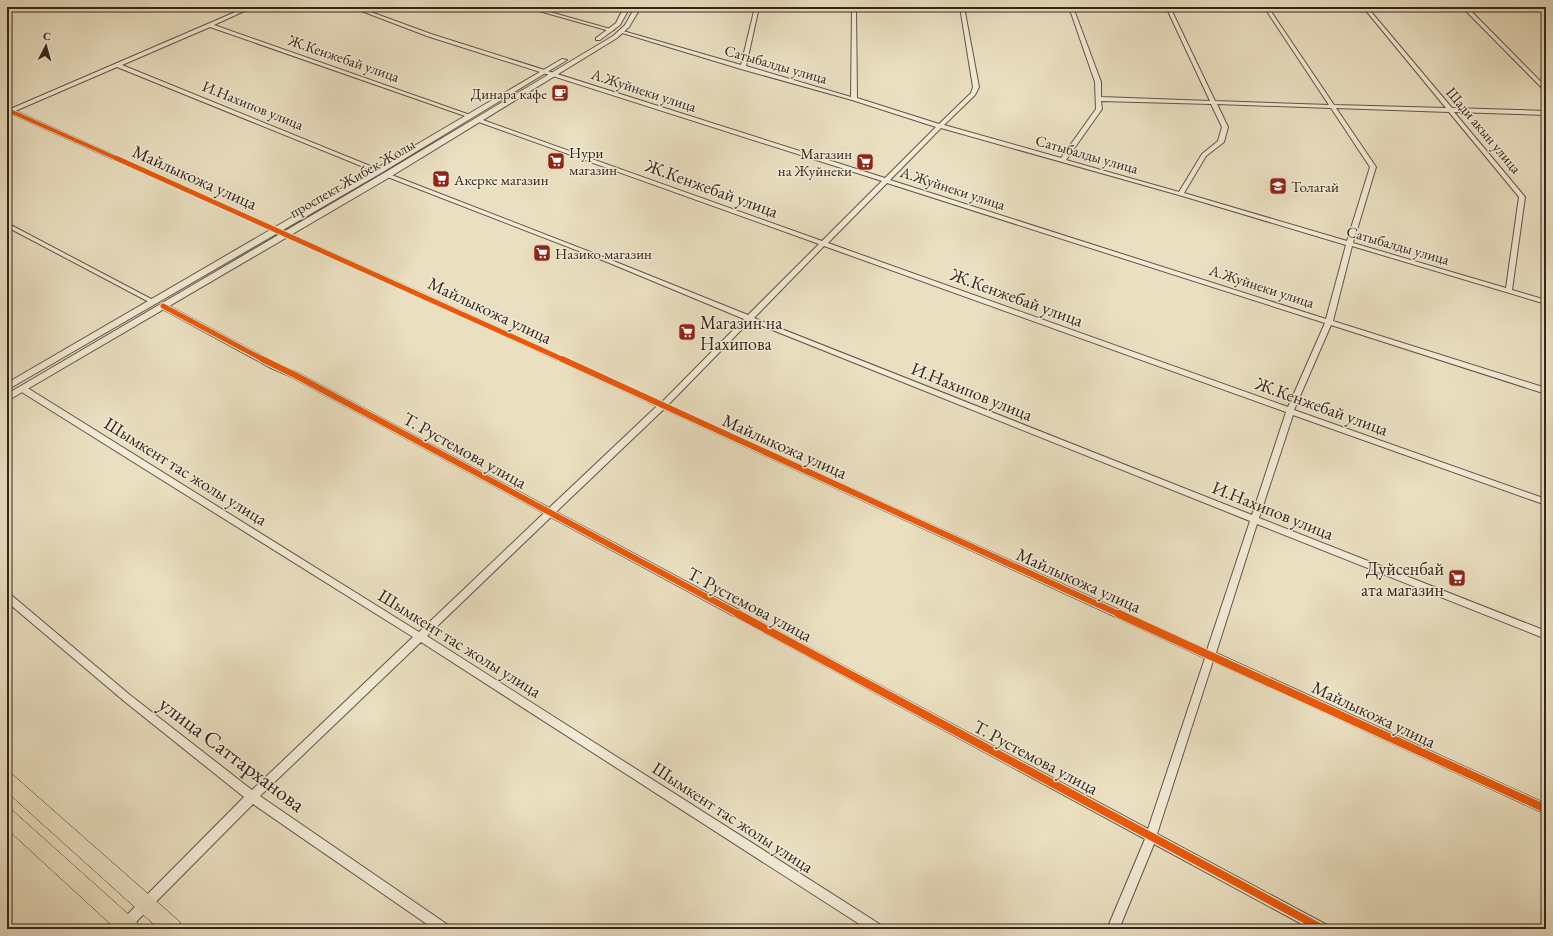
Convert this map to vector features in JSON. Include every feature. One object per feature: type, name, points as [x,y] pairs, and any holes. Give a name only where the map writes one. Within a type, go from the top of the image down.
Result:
[{"type":"main road","points":[[7,781],[173,929]]},
{"type":"main road","points":[[7,817],[127,927]]},
{"type":"street","points":[[8,112],[251,7]]},
{"type":"street","name":"А.Жуйнеки улица","points":[[353,7],[429,35],[1546,391]]},
{"type":"street","points":[[527,7],[612,30]]},
{"type":"street","name":"проспект Жибек Жолы","points":[[9,383],[153,302],[544,72],[612,30],[618,24],[627,7]]},
{"type":"street","name":"проспект Жибек Жолы","points":[[7,398],[387,175],[621,32],[627,26],[638,7]]},
{"type":"street","points":[[743,68],[757,7]]},
{"type":"street","points":[[854,7],[854,99]]},
{"type":"street","points":[[127,927],[145,904],[252,797],[662,406],[748,318],[973,94],[976,87],[962,7]]},
{"type":"street","points":[[1063,160],[1099,109],[1098,82],[1071,7]]},
{"type":"street","points":[[1168,7],[1225,128],[1221,142],[1204,155],[1181,194]]},
{"type":"street","points":[[1113,929],[1151,836],[1256,519],[1290,411],[1329,321],[1350,244],[1374,167],[1266,7]]},
{"type":"street","name":"Шади акын улица","points":[[1365,7],[1522,197],[1509,291]]},
{"type":"street","points":[[1464,7],[1546,90]]},
{"type":"street","name":"Ж.Кенжебай улица","points":[[210,25],[470,116]]},
{"type":"street","name":"Сатыбалды улица","points":[[621,32],[854,99],[940,126],[1181,194],[1546,302]]},
{"type":"street","name":"И.Нахипов улица","points":[[118,65],[378,171]]},
{"type":"street","points":[[1099,99],[1546,113]]},
{"type":"street","name":"Майлыкожа улица","points":[[8,112],[285,234],[1546,810]]},
{"type":"street","name":"Ж.Кенжебай улица","points":[[478,120],[1546,502]]},
{"type":"street","name":"И.Нахипов улица","points":[[387,175],[609,261],[748,318],[1546,635]]},
{"type":"street","points":[[7,225],[153,302]]},
{"type":"street","name":"Т. Рустемова улица","points":[[163,306],[274,366],[295,375],[1323,929]]},
{"type":"street","name":"Шымкент тас жолы улица","points":[[23,388],[420,638],[877,929]]},
{"type":"street","name":"улица Саттарханова","points":[[7,597],[122,693],[252,797],[444,929]]},
{"type":"cycle path","points":[[10,111],[395,283],[1546,809]]},
{"type":"cycle path","points":[[163,306],[274,366],[295,375],[1323,929]]},
{"type":"place","name":"Динара кафе","points":[[560,93]]},
{"type":"place","name":"Нури магазин","points":[[556,161]]},
{"type":"place","name":"Магазин на Жуйнеки","points":[[865,162]]},
{"type":"place","name":"Акерке магазин","points":[[441,179]]},
{"type":"place","name":"Толагай","points":[[1278,186]]},
{"type":"place","name":"Назико магазин","points":[[542,253]]},
{"type":"place","name":"Магазин на Нахипова","points":[[687,332]]},
{"type":"place","name":"Дуйсенбай ата магазин","points":[[1457,578]]}]
